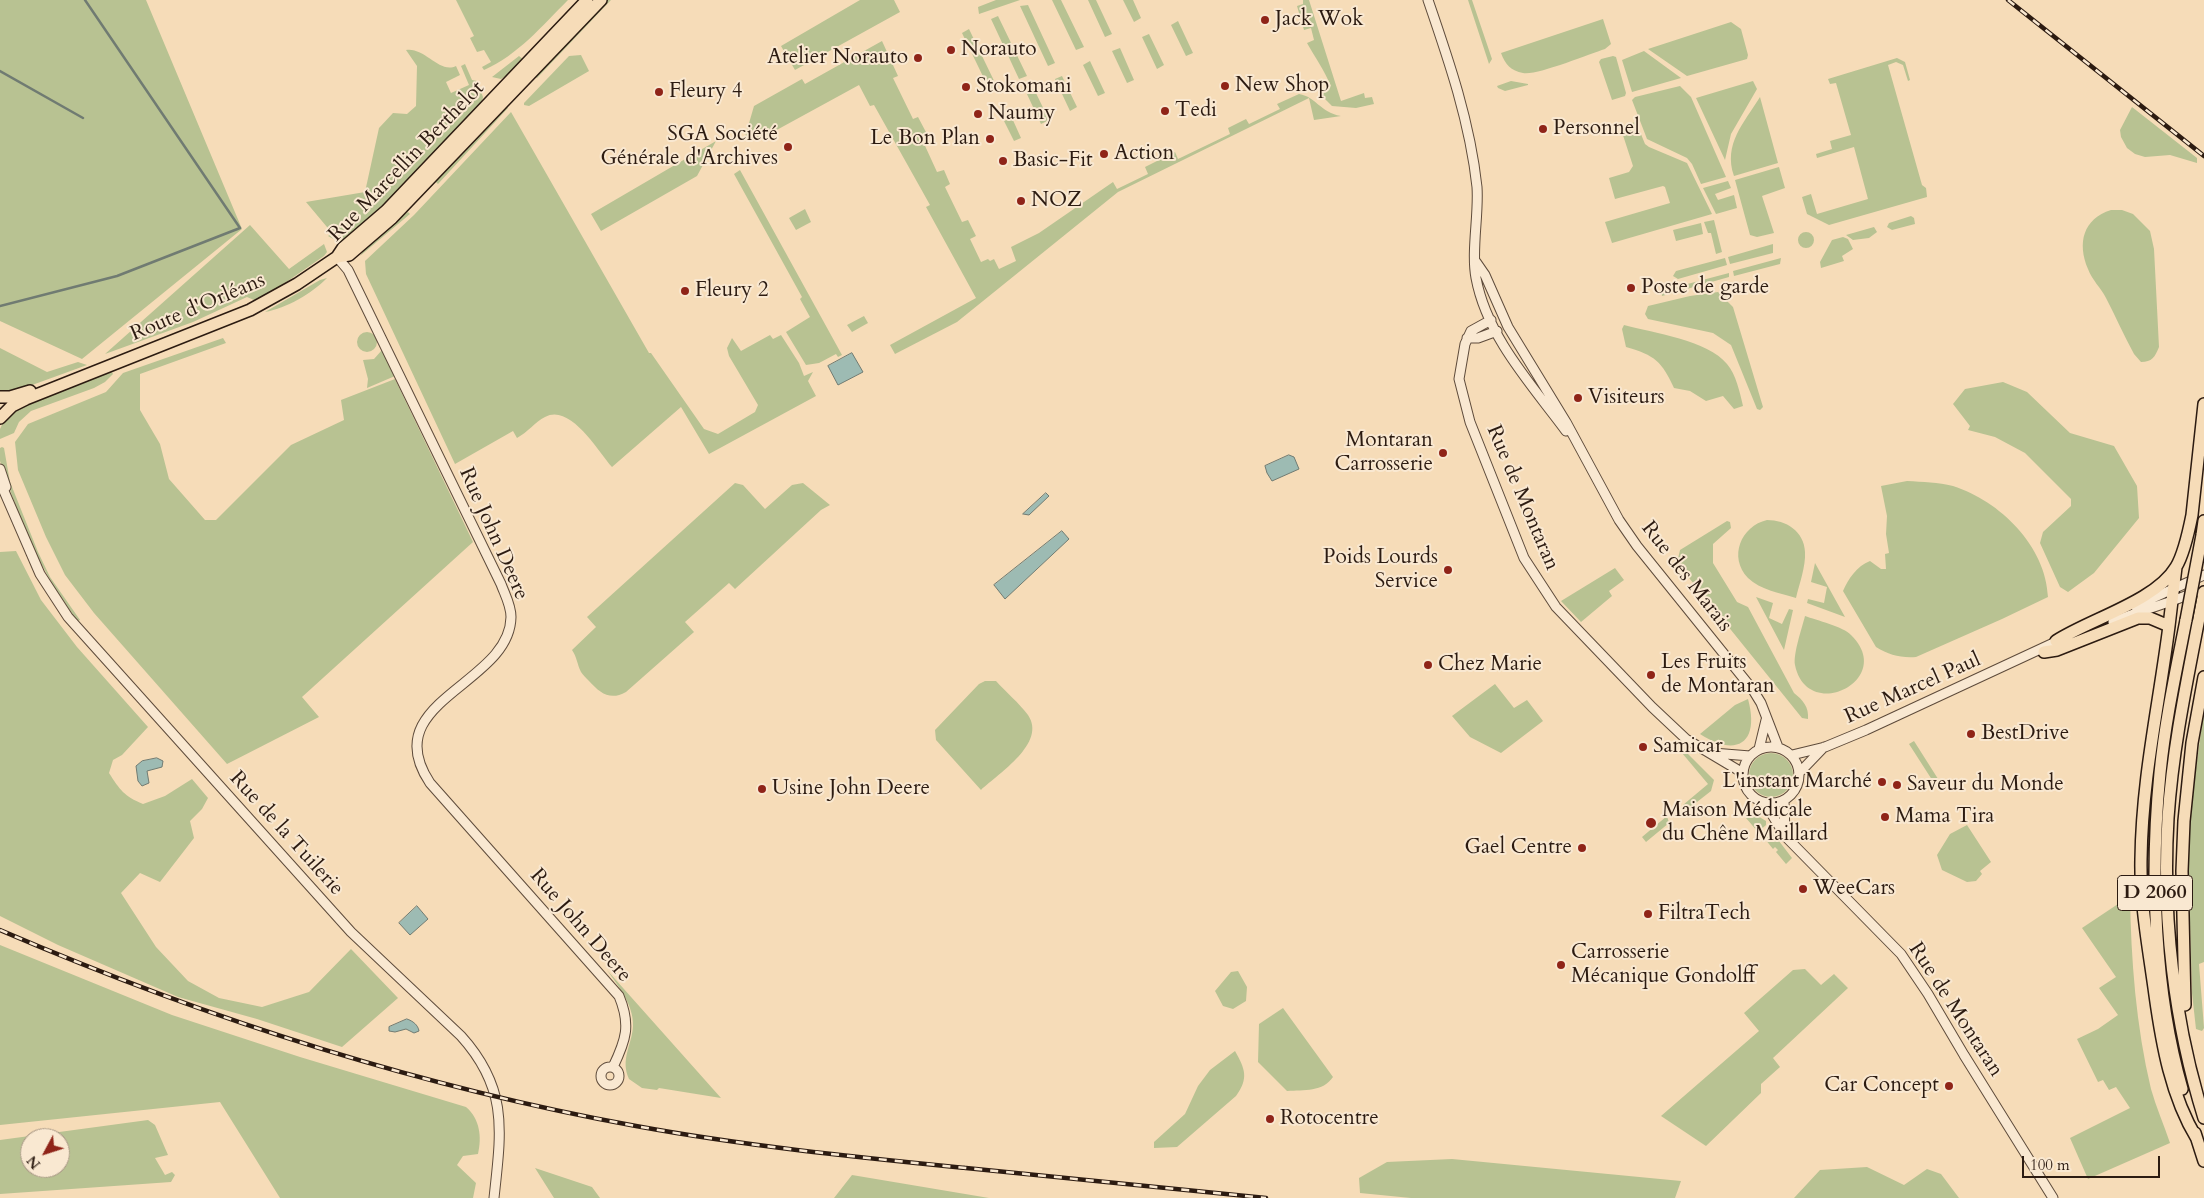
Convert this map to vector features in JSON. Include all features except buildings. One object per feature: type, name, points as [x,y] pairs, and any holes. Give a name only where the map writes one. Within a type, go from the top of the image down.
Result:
[{"type":"main road","name":"Rue Marcellin Berthelot","points":[[338,257],[343,248],[393,204],[587,0]]},
{"type":"main road","name":"Rue Marcellin Berthelot","points":[[338,257],[349,255],[392,218],[601,0]]},
{"type":"main road","name":"Route d'Orléans","points":[[0,418],[12,406],[68,381],[250,310],[297,284],[338,257]]},
{"type":"main road","name":"Route d'Orléans","points":[[0,396],[10,396],[68,381]]},
{"type":"main road","points":[[2197,1140],[2184,1117],[2166,1056],[2143,911],[2141,860],[2144,796],[2176,567],[2189,530],[2192,515],[2204,404]]},
{"type":"main road","name":"D 2060","points":[[2204,521],[2171,699],[2160,773],[2155,846],[2158,950],[2168,1025],[2181,1085],[2204,1162]]},
{"type":"main road","points":[[2056,641],[2145,596],[2176,567]]},
{"type":"main road","name":"D 2060","points":[[2204,592],[2178,731],[2172,778],[2166,868],[2171,954],[2188,1062],[2204,1118]]},
{"type":"main road","points":[[2044,652],[2056,650],[2138,618],[2150,618],[2168,626]]},
{"type":"main road","points":[[2188,1062],[2190,1044],[2184,977],[2184,821],[2191,752],[2204,677]]},
{"type":"street","points":[[1428,0],[1459,95],[1472,152],[1477,190],[1476,278],[1497,332],[1478,338],[1467,338]]},
{"type":"street","name":"Rue John Deere","points":[[338,257],[345,265],[374,324],[501,584],[510,607],[509,628],[506,639],[500,648],[488,662],[424,720],[417,742],[420,765],[430,783],[619,996],[624,1009],[627,1029],[624,1042],[613,1067]]},
{"type":"street","name":"Rue des Marais","points":[[1476,262],[1485,275],[1502,315],[1518,345],[1566,422],[1582,454],[1630,535],[1743,676],[1761,703],[1778,747]]},
{"type":"street","points":[[1467,338],[1474,328],[1491,320]]},
{"type":"street","name":"Rue des Marais","points":[[1497,332],[1506,350],[1582,454]]},
{"type":"street","name":"Rue de Montaran","points":[[1467,338],[1458,379],[1462,398],[1524,558],[1533,574],[1556,607],[1575,629],[1686,740],[1743,773],[1744,783],[1748,792],[1756,799],[1766,803],[1785,836],[1901,954],[1928,994],[2053,1198]]},
{"type":"street","points":[[0,469],[8,497]]},
{"type":"street","points":[[0,482],[8,497]]},
{"type":"street","name":"Rue de la Tuilerie","points":[[8,497],[40,574],[68,617],[351,932],[461,1036],[477,1054],[493,1084],[499,1108],[500,1130],[494,1198]]},
{"type":"street","name":"Rue Marcel Paul","points":[[1792,755],[1825,747],[2016,662],[2056,641],[2204,575]]},
{"type":"street","name":"Rue Marcel Paul","points":[[2016,662],[2044,652],[2143,609],[2171,602],[2204,588]]},
{"type":"street","points":[[1759,749],[1766,720]]},
{"type":"street","points":[[1743,773],[1745,764],[1750,756],[1759,749],[1778,747],[1792,755],[1800,772],[1798,786],[1784,801],[1766,803]]},
{"type":"street","name":"Rue Marcel Paul","points":[[1800,772],[1825,747]]},
{"type":"street","name":"Rue de Montaran","points":[[1709,753],[1750,756]]},
{"type":"street","points":[[1784,801],[1785,836]]},
{"type":"green space","points":[[0,0],[146,0],[242,229],[82,359],[0,321]]},
{"type":"green space","points":[[456,0],[568,0],[519,48],[484,70],[482,67],[491,62],[484,50],[477,52],[470,38],[474,36]]},
{"type":"green space","points":[[605,0],[611,0],[537,78],[533,75]]},
{"type":"green space","points":[[860,0],[894,0],[900,12],[795,70],[781,46]]},
{"type":"green space","points":[[996,0],[1020,0],[979,14],[978,7]]},
{"type":"green space","points":[[1052,0],[1061,0],[1084,47],[1076,50]]},
{"type":"green space","points":[[1088,0],[1096,0],[1112,34],[1105,37]]},
{"type":"green space","points":[[1123,0],[1133,0],[1141,18],[1134,22]]},
{"type":"green space","points":[[1303,0],[1309,0],[1341,101],[1364,93],[1365,98],[1372,97],[1374,104],[1356,108],[1332,106],[1318,92],[1331,86],[1307,43],[1314,40],[1311,28],[1304,30],[1297,6],[1303,4]]},
{"type":"green space","points":[[1468,0],[1472,0],[1492,59],[1489,64]]},
{"type":"green space","points":[[1028,5],[1055,63],[1048,66],[1020,6]]},
{"type":"green space","points":[[998,16],[1027,76],[1019,79],[991,19]]},
{"type":"green space","points":[[1603,19],[1611,44],[1605,49],[1563,64],[1539,71],[1523,73],[1515,71],[1509,66],[1501,53]]},
{"type":"green space","points":[[1178,21],[1193,53],[1186,56],[1171,25]]},
{"type":"green space","points":[[1731,22],[1741,29],[1748,55],[1747,59],[1687,76],[1648,49]]},
{"type":"green space","points":[[969,29],[998,89],[991,93],[962,33]]},
{"type":"green space","points":[[1149,34],[1164,65],[1157,69],[1142,37]]},
{"type":"green space","points":[[882,41],[898,76],[893,78],[913,119],[918,117],[927,134],[921,137],[937,172],[944,170],[950,184],[945,187],[962,222],[968,220],[976,236],[970,239],[981,262],[994,259],[999,269],[1016,261],[1011,247],[1039,233],[1113,182],[1117,189],[1148,174],[1145,167],[1175,152],[1178,159],[1230,134],[1228,128],[1246,119],[1249,124],[1280,109],[1277,104],[1299,94],[1310,98],[1328,111],[1341,116],[1314,120],[1309,98],[1118,192],[957,322],[895,354],[890,345],[976,298],[926,207],[930,205],[874,105],[870,106],[859,85],[773,132],[749,142],[745,137],[754,106],[802,79],[805,84]]},
{"type":"green space","points":[[1120,48],[1134,80],[1127,83],[1112,51]]},
{"type":"green space","points":[[406,50],[419,52],[444,66],[456,66],[460,75],[446,82],[451,93],[469,85],[461,66],[465,64],[472,80],[477,81],[483,97],[482,102],[396,194],[344,241],[339,242],[328,236],[332,233],[306,202],[365,192],[379,128],[393,113],[407,114],[416,106],[417,66]]},
{"type":"green space","points":[[1644,51],[1681,78],[1632,92],[1622,60]]},
{"type":"green space","points":[[581,55],[589,71],[529,106],[524,105],[569,56]]},
{"type":"green space","points":[[519,56],[524,60],[515,70],[501,79],[492,77]]},
{"type":"green space","points":[[1616,57],[1626,93],[1625,96],[1612,100],[1599,62],[1601,59]]},
{"type":"green space","points":[[1897,58],[1905,62],[1910,80],[1908,81],[1903,65],[1896,62],[1888,65],[1922,185],[1926,188],[1927,197],[1829,225],[1807,214],[1802,197],[1811,194],[1817,214],[1868,199],[1854,147],[1817,158],[1816,154],[1832,149],[1830,141],[1851,135],[1836,83],[1830,84],[1828,79]]},
{"type":"green space","points":[[1090,61],[1105,93],[1098,96],[1083,65]]},
{"type":"green space","points":[[1062,76],[1077,107],[1070,111],[1055,79]]},
{"type":"green space","points":[[1511,81],[1528,85],[1505,91],[1497,86]]},
{"type":"green space","points":[[1753,81],[1757,89],[1731,134],[1725,160],[1696,98]]},
{"type":"green space","points":[[1680,86],[1691,97],[1726,177],[1701,184],[1692,164],[1687,158],[1647,139],[1632,100],[1635,97]]},
{"type":"green space","points":[[1034,89],[1049,120],[1041,124],[1026,92]]},
{"type":"green space","points":[[1760,97],[1778,163],[1734,176],[1731,164],[1733,144],[1742,125]]},
{"type":"green space","points":[[504,105],[508,108],[438,184],[435,181],[440,173]]},
{"type":"green space","points":[[2132,107],[2197,158],[2197,163],[2170,155],[2145,157],[2135,154],[2127,148],[2121,137],[2120,130]]},
{"type":"green space","points":[[511,112],[649,353],[651,353],[704,429],[718,434],[755,412],[758,405],[729,356],[727,348],[732,338],[741,351],[770,335],[773,339],[781,335],[799,363],[804,376],[813,372],[808,381],[816,396],[709,454],[681,407],[612,467],[583,431],[573,422],[554,414],[541,419],[517,438],[513,431],[455,464],[366,274],[365,261],[414,215]]},
{"type":"green space","points":[[1012,118],[1021,138],[1014,141],[1004,121]]},
{"type":"green space","points":[[1636,122],[1645,144],[1687,163],[1712,214],[1612,243],[1605,222],[1670,203],[1663,186],[1615,199],[1609,178],[1629,172],[1633,166],[1620,126]]},
{"type":"green space","points":[[716,141],[697,176],[601,231],[591,214]]},
{"type":"green space","points":[[1779,167],[1785,188],[1762,196],[1774,233],[1757,237],[1750,235],[1735,180]]},
{"type":"green space","points":[[740,170],[842,355],[838,357],[836,354],[819,363],[806,365],[786,332],[810,317],[800,299],[802,297],[734,174]]},
{"type":"green space","points":[[1728,181],[1731,188],[1715,194],[1718,200],[1734,195],[1737,208],[1716,214],[1703,188]]},
{"type":"green space","points":[[805,209],[811,222],[796,230],[789,218]]},
{"type":"green space","points":[[2111,210],[2122,210],[2133,214],[2150,231],[2154,249],[2159,347],[2154,356],[2148,361],[2141,362],[2134,354],[2106,298],[2090,273],[2085,259],[2083,241],[2085,233],[2094,219]]},
{"type":"green space","points":[[408,212],[410,214],[360,256],[382,231]]},
{"type":"green space","points":[[1911,216],[1914,218],[1915,224],[1892,230],[1887,227],[1889,223]]},
{"type":"green space","points":[[1714,220],[1722,252],[1716,254],[1711,233],[1708,233],[1704,222]]},
{"type":"green space","points":[[1701,223],[1703,234],[1676,241],[1673,230]]},
{"type":"green space","points":[[250,225],[289,269],[324,244],[327,252],[279,287],[254,300],[247,297],[193,322],[105,354]]},
{"type":"green space","points":[[1874,227],[1877,232],[1869,238],[1853,240],[1846,235]]},
{"type":"green space","points":[[1803,232],[1809,232],[1814,237],[1812,246],[1803,248],[1798,243],[1798,237]]},
{"type":"green space","points":[[1843,237],[1848,239],[1853,249],[1842,256],[1844,261],[1821,268],[1820,262],[1832,240]]},
{"type":"green space","points":[[1773,244],[1773,253],[1730,264],[1728,257]]},
{"type":"green space","points":[[1725,258],[1727,265],[1678,279],[1673,276],[1676,271]]},
{"type":"green space","points":[[1781,258],[1780,264],[1734,276],[1733,271]]},
{"type":"green space","points":[[1729,273],[1729,277],[1662,296],[1661,291]]},
{"type":"green space","points":[[327,278],[314,290],[298,299],[282,307],[265,312],[320,280]]},
{"type":"green space","points":[[1718,292],[1733,307],[1763,407],[1760,410],[1757,409],[1731,345],[1713,333],[1648,319],[1645,314],[1648,306],[1690,296]]},
{"type":"green space","points":[[864,316],[868,323],[852,332],[847,325]]},
{"type":"green space","points":[[1624,325],[1679,338],[1707,349],[1718,356],[1733,373],[1743,406],[1734,409],[1723,396],[1706,401],[1690,391],[1674,388],[1666,372],[1656,361],[1644,353],[1626,347],[1622,329]]},
{"type":"green space","points":[[363,332],[371,332],[377,338],[377,346],[371,352],[363,352],[357,346],[357,338]]},
{"type":"green space","points":[[223,338],[226,343],[140,374],[140,410],[160,444],[169,479],[205,520],[216,520],[291,445],[344,420],[341,400],[395,379],[473,542],[302,697],[319,717],[227,764],[94,613],[65,575],[46,537],[18,470],[15,442],[28,424],[106,392],[123,373]]},
{"type":"green space","points":[[0,348],[47,372],[78,362],[87,365],[13,392],[0,393]]},
{"type":"green space","points":[[382,350],[395,376],[367,388],[368,379],[363,360],[374,359]]},
{"type":"green space","points":[[112,372],[113,374],[105,382],[94,388],[31,411],[19,422],[14,433],[0,439],[0,429],[7,414],[47,394]]},
{"type":"green space","points":[[2003,382],[2027,392],[2070,433],[2114,446],[2137,486],[2139,518],[2094,573],[2068,592],[2060,587],[2040,543],[2043,532],[2071,506],[2071,499],[2025,453],[1995,437],[1968,430],[1970,426],[1953,404],[1965,389]]},
{"type":"green space","points":[[0,448],[4,448],[10,482],[38,552],[50,577],[80,620],[78,621],[52,584],[23,524],[0,461]]},
{"type":"green space","points":[[1907,481],[1953,486],[1987,502],[2003,514],[2029,543],[2039,560],[2045,578],[2048,597],[1916,657],[1895,655],[1876,647],[1843,591],[1854,573],[1865,563],[1870,561],[1881,569],[1886,569],[1885,554],[1889,553],[1886,534],[1887,516],[1881,486]]},
{"type":"green space","points":[[735,483],[743,485],[765,509],[792,485],[803,483],[830,505],[821,510],[735,589],[729,583],[685,622],[694,632],[626,692],[610,696],[601,692],[581,672],[572,650],[596,627],[587,617]]},
{"type":"green space","points":[[1767,520],[1781,522],[1793,528],[1804,545],[1804,563],[1796,598],[1758,585],[1748,578],[1742,570],[1738,552],[1744,535],[1758,523]]},
{"type":"green space","points":[[1727,521],[1730,522],[1731,528],[1713,544],[1713,563],[1737,602],[1748,607],[1794,693],[1805,704],[1808,711],[1808,719],[1802,718],[1677,563],[1680,550]]},
{"type":"green space","points":[[16,551],[41,600],[77,647],[148,727],[122,755],[113,760],[109,773],[120,788],[131,798],[143,804],[165,796],[192,779],[208,798],[202,809],[190,821],[194,838],[160,882],[140,873],[121,893],[156,947],[188,981],[219,998],[262,1007],[309,992],[351,949],[398,998],[342,1047],[257,1019],[178,997],[58,945],[0,916],[0,552]]},
{"type":"green space","points":[[1815,563],[1845,617],[1807,603],[1808,599],[1824,603],[1827,587],[1811,582]]},
{"type":"green space","points":[[1615,568],[1624,580],[1609,591],[1612,596],[1581,622],[1561,601]]},
{"type":"green space","points":[[1756,597],[1773,603],[1769,618],[1782,624],[1789,609],[1793,610],[1784,650]]},
{"type":"green space","points":[[1805,616],[1847,632],[1862,652],[1863,667],[1857,680],[1845,689],[1830,693],[1815,692],[1803,682],[1795,665],[1795,660],[1796,648]]},
{"type":"green space","points":[[985,681],[996,681],[1028,715],[1032,726],[1031,736],[1026,747],[1009,766],[981,790],[936,740],[935,730],[979,684]]},
{"type":"green space","points":[[1495,684],[1514,708],[1527,700],[1543,721],[1501,753],[1470,737],[1452,716]]},
{"type":"green space","points":[[1748,699],[1751,726],[1748,736],[1742,742],[1735,745],[1725,745],[1700,734],[1735,705]]},
{"type":"green space","points":[[2204,709],[2204,962],[2199,964],[2204,1028],[2202,1031],[2196,1029],[2192,993],[2188,852],[2191,806]]},
{"type":"green space","points":[[1914,741],[1940,782],[1936,786],[1909,744]]},
{"type":"green space","points":[[1684,750],[1714,780],[1711,791],[1683,813],[1683,805],[1708,784],[1682,753]]},
{"type":"green space","points":[[1767,753],[1775,753],[1787,759],[1793,775],[1787,791],[1775,797],[1767,797],[1755,791],[1749,779],[1749,771],[1755,759]]},
{"type":"green space","points":[[1748,810],[1766,821],[1766,825],[1758,832],[1740,811]]},
{"type":"green space","points":[[1667,816],[1669,823],[1646,842],[1642,837]]},
{"type":"green space","points":[[1967,825],[1991,862],[1980,871],[1982,874],[1976,881],[1967,882],[1942,870],[1937,855],[1950,834]]},
{"type":"green space","points":[[1769,828],[1792,858],[1786,864],[1776,852],[1778,850],[1775,847],[1773,849],[1761,834]]},
{"type":"green space","points":[[2130,896],[2133,969],[2138,1017],[2151,1089],[2170,1143],[2088,1179],[2070,1138],[2130,1108],[2116,1087],[2109,1090],[2103,1080],[2098,1082],[2077,1039],[2098,1029],[2118,1015],[2099,988],[2116,977],[2082,928]]},
{"type":"green space","points":[[0,945],[172,1015],[300,1057],[466,1107],[474,1117],[479,1129],[479,1148],[478,1154],[463,1156],[457,1165],[476,1183],[473,1198],[280,1198],[220,1102],[0,1125]]},
{"type":"green space","points":[[1805,969],[1821,985],[1834,974],[1848,988],[1773,1058],[1780,1067],[1761,1084],[1761,1093],[1706,1146],[1661,1116],[1759,1031],[1744,1013],[1793,970]]},
{"type":"green space","points":[[607,970],[721,1098],[659,1088],[657,1090],[642,1088],[629,1079],[626,1058],[632,1033],[633,1018],[628,1003]]},
{"type":"green space","points":[[1238,971],[1247,987],[1246,1001],[1233,1009],[1223,1006],[1215,991],[1231,972]]},
{"type":"green space","points":[[1283,1008],[1333,1077],[1319,1088],[1287,1091],[1258,1062],[1259,1024]]},
{"type":"green space","points":[[1235,1051],[1244,1074],[1243,1084],[1236,1096],[1177,1147],[1154,1148],[1154,1142],[1185,1114],[1198,1086],[1210,1070]]},
{"type":"green space","points":[[148,1120],[155,1125],[168,1155],[155,1158],[165,1175],[172,1172],[175,1175],[171,1182],[0,1194],[0,1140],[20,1137],[20,1178],[70,1178],[70,1131]]},
{"type":"green space","points":[[1452,1159],[1681,1181],[1675,1198],[1411,1198],[1360,1193],[1359,1178],[1387,1162]]},
{"type":"green space","points":[[1867,1167],[1904,1185],[1927,1169],[1941,1174],[1959,1198],[1794,1198],[1820,1170]]},
{"type":"green space","points":[[535,1168],[592,1187],[600,1198],[554,1198]]},
{"type":"green space","points":[[852,1175],[989,1198],[834,1198]]},
{"type":"water","points":[[852,353],[863,372],[838,385],[828,366]]},
{"type":"water","points":[[1289,455],[1294,457],[1299,469],[1272,481],[1265,466]]},
{"type":"water","points":[[1046,493],[1049,496],[1029,515],[1023,514]]},
{"type":"water","points":[[1062,531],[1069,539],[1005,599],[994,585]]},
{"type":"water","points":[[157,758],[163,761],[162,767],[147,771],[149,783],[142,786],[138,781],[136,766],[142,761]]},
{"type":"water","points":[[417,906],[428,919],[410,935],[399,923]]},
{"type":"water","points":[[407,1019],[418,1027],[419,1031],[414,1033],[406,1029],[395,1032],[389,1031],[389,1027]]},
{"type":"waterway","points":[[0,306],[117,276],[240,228],[85,0]]},
{"type":"waterway","points":[[0,71],[83,118]]},
{"type":"railway","points":[[2008,0],[2204,156]]},
{"type":"railway","points":[[0,930],[155,992],[312,1046],[392,1070],[554,1110],[677,1133],[801,1150],[1266,1198]]},
{"type":"place","name":"Jack Wok","points":[[1265,20]]},
{"type":"place","name":"Norauto","points":[[951,50]]},
{"type":"place","name":"Atelier Norauto","points":[[918,58]]},
{"type":"place","name":"New Shop","points":[[1225,86]]},
{"type":"place","name":"Stokomani","points":[[966,87]]},
{"type":"place","name":"Fleury 4","points":[[659,92]]},
{"type":"place","name":"Tedi","points":[[1165,111]]},
{"type":"place","name":"Naumy","points":[[978,114]]},
{"type":"place","name":"Personnel","points":[[1543,129]]},
{"type":"place","name":"Le Bon Plan","points":[[990,139]]},
{"type":"place","name":"SGA Société Générale d'Archives","points":[[788,147]]},
{"type":"place","name":"Action","points":[[1104,154]]},
{"type":"place","name":"Basic-Fit","points":[[1003,161]]},
{"type":"place","name":"NOZ","points":[[1021,201]]},
{"type":"place","name":"Poste de garde","points":[[1631,288]]},
{"type":"place","name":"Fleury 2","points":[[685,291]]},
{"type":"place","name":"Visiteurs","points":[[1578,398]]},
{"type":"place","name":"Montaran Carrosserie","points":[[1443,453]]},
{"type":"place","name":"Poids Lourds Service","points":[[1448,570]]},
{"type":"place","name":"Chez Marie","points":[[1428,665]]},
{"type":"place","name":"Les Fruits de Montaran","points":[[1651,675]]},
{"type":"place","name":"BestDrive","points":[[1971,734]]},
{"type":"place","name":"Samicar","points":[[1643,747]]},
{"type":"place","name":"L'instant Marché","points":[[1882,782]]},
{"type":"place","name":"Saveur du Monde","points":[[1897,785]]},
{"type":"place","name":"Usine John Deere","points":[[762,789]]},
{"type":"place","name":"Mama Tira","points":[[1885,817]]},
{"type":"place","name":"Maison Médicale du Chêne Maillard","points":[[1651,823]]},
{"type":"place","name":"Gael Centre","points":[[1582,848]]},
{"type":"place","name":"WeeCars","points":[[1803,889]]},
{"type":"place","name":"FiltraTech","points":[[1648,914]]},
{"type":"place","name":"Carrosserie Mécanique Gondolff","points":[[1561,965]]},
{"type":"place","name":"Car Concept","points":[[1949,1086]]},
{"type":"place","name":"Rotocentre","points":[[1270,1119]]}]
